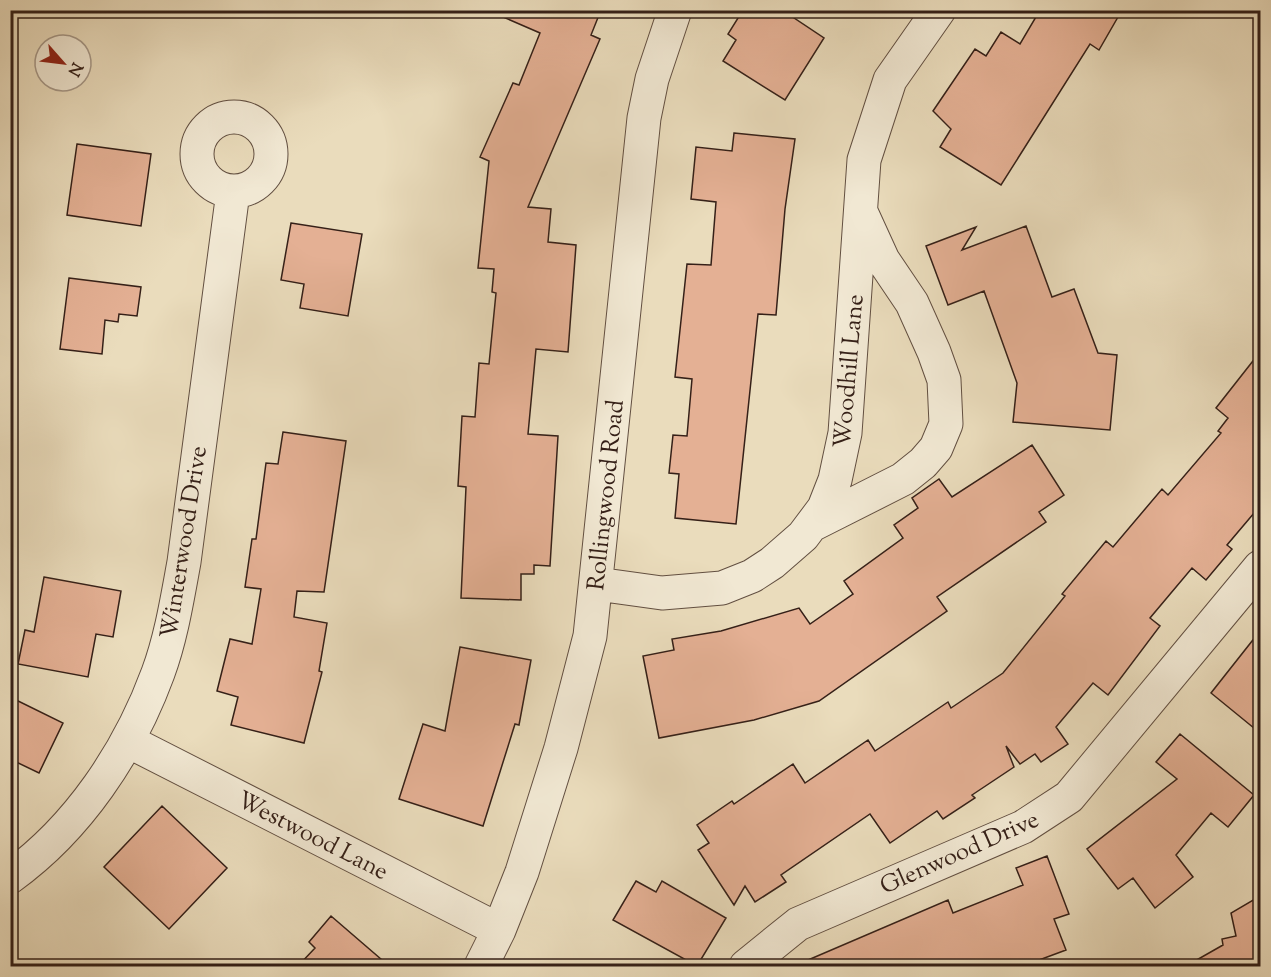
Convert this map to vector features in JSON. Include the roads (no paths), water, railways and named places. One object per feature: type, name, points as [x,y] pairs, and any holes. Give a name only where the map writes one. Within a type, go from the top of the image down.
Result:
[{"type":"street","name":"Rollingwood Road","points":[[481,966],[499,930],[522,872],[561,748],[590,636],[597,584],[626,269],[644,118],[652,79],[675,10]]},
{"type":"street","name":"Woodhill Lane","points":[[597,584],[662,593],[722,588],[752,576],[772,563],[812,525],[824,507],[835,480],[845,434],[864,160],[890,80],[939,10]]},
{"type":"street","name":"Winterwood Drive","points":[[10,877],[55,842],[95,792],[128,741],[158,674],[177,603],[232,192]]},
{"type":"street","name":"Woodhill Lane","points":[[812,525],[903,479],[923,463],[936,448],[946,424],[944,381],[934,352],[912,303],[883,260],[861,212]]},
{"type":"street","name":"Glenwood Drive","points":[[746,966],[798,924],[1023,827],[1069,797],[1260,567]]},
{"type":"street","name":"Westwood Lane","points":[[128,741],[499,930]]}]
